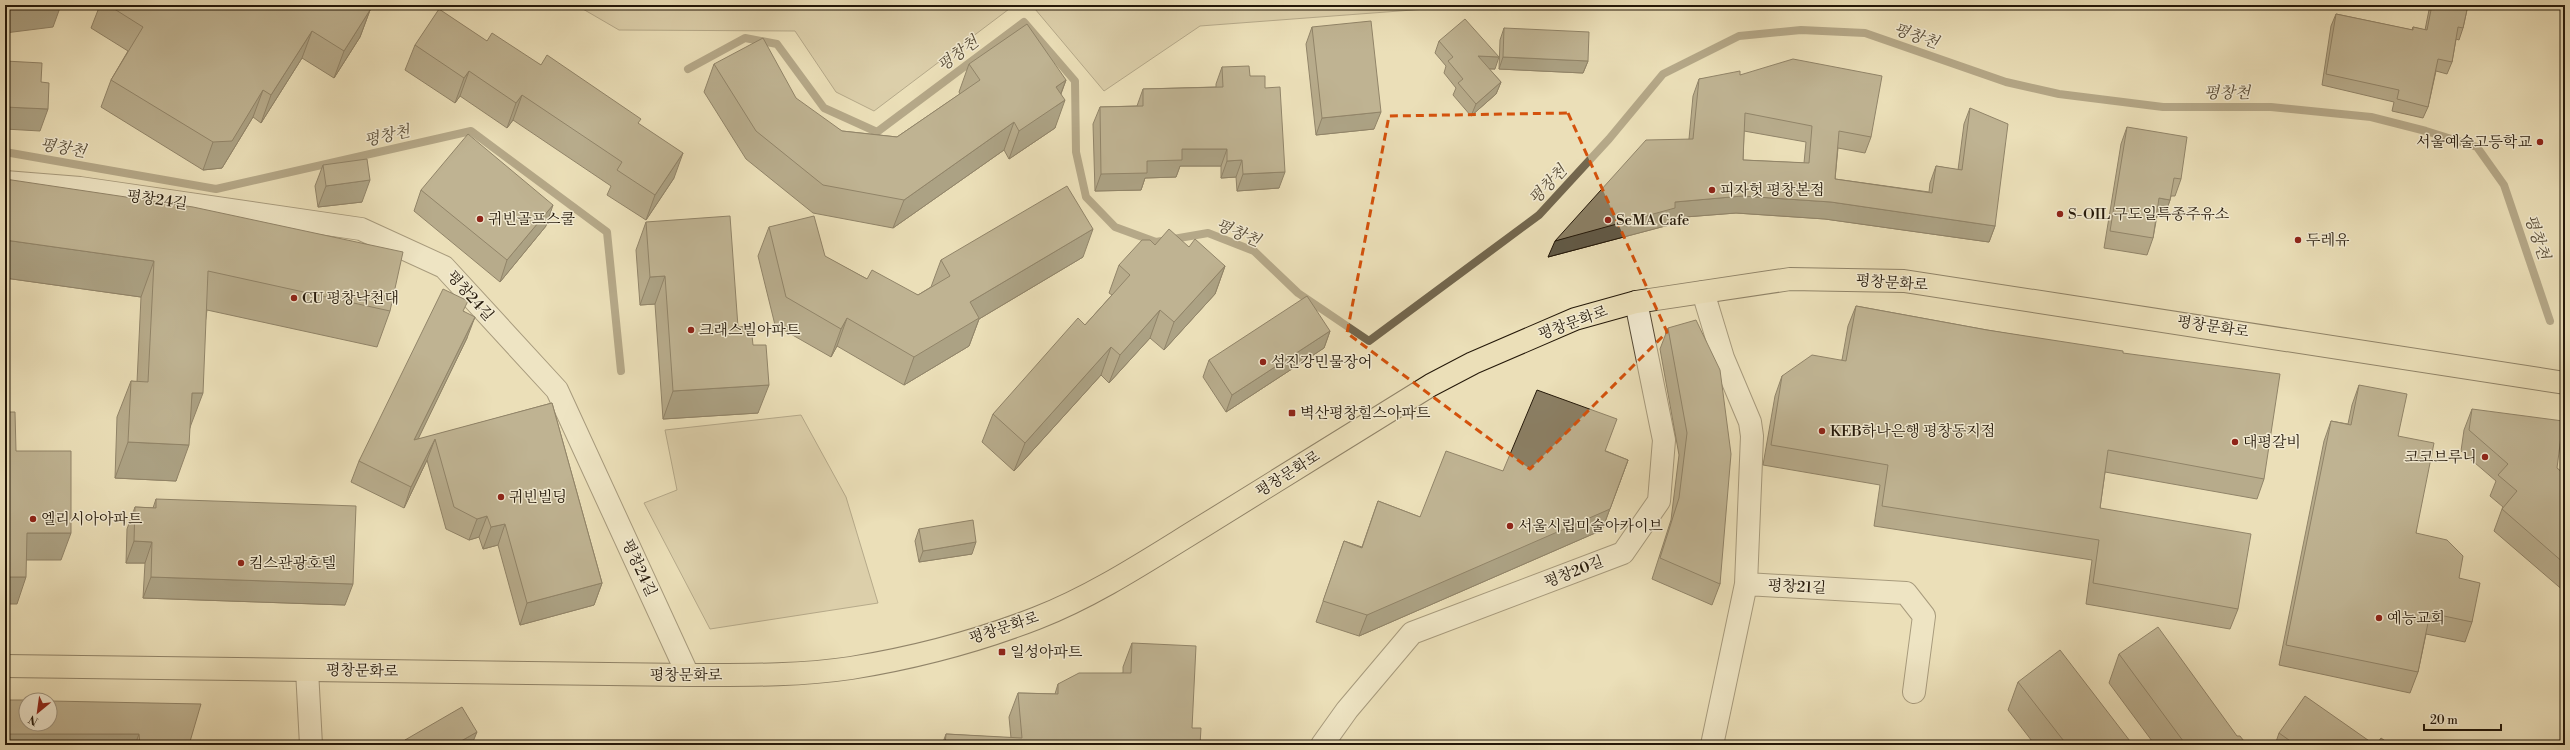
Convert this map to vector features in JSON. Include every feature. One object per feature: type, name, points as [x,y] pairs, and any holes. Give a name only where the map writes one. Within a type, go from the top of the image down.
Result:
[{"type":"main road","name":"평창문화로","points":[[5,666],[688,675],[776,674],[850,668],[941,648],[1036,618],[1072,602],[1140,565],[1431,385],[1473,362],[1575,319],[1636,302],[1790,279],[1904,281],[2565,383]]},
{"type":"street","name":"평창24길","points":[[5,182],[80,188],[361,229],[444,267],[557,390],[688,675]]},
{"type":"street","points":[[1703,292],[1723,358],[1750,422],[1752,436],[1746,584]]},
{"type":"street","name":"평창20길","points":[[1322,745],[1347,710],[1412,633],[1623,553],[1659,501],[1664,440],[1636,302]]},
{"type":"street","name":"평창21길","points":[[1712,745],[1746,584],[1906,593],[1924,616],[1914,692]]},
{"type":"street","points":[[307,670],[311,745]]},
{"type":"highlighted area","points":[[1568,113],[1667,332],[1530,469],[1347,333],[1389,116]]},
{"type":"shaded area","points":[[576,5],[1479,5],[1200,26],[1104,91],[1035,9],[1013,6],[874,111],[836,92],[795,31],[619,30]]},
{"type":"shaded area","points":[[801,415],[846,497],[878,603],[710,629],[644,503],[677,490],[665,430]]},
{"type":"building","points":[[108,5],[362,5],[370,10],[344,51],[312,31],[271,95],[263,90],[232,141],[213,142],[111,80],[143,27]]},
{"type":"building","points":[[2432,5],[2468,5],[2463,28],[2458,27],[2452,62],[2438,59],[2428,107],[2397,99],[2399,90],[2326,74],[2336,14],[2413,30],[2413,27],[2427,30]]},
{"type":"building","points":[[439,9],[487,41],[492,33],[541,65],[547,55],[641,119],[638,123],[683,153],[655,195],[617,170],[622,162],[522,95],[516,103],[469,71],[464,78],[415,45]]},
{"type":"building","points":[[1465,19],[1499,57],[1478,56],[1501,82],[1476,104],[1458,83],[1463,79],[1448,61],[1453,57],[1439,41]]},
{"type":"building","points":[[1371,21],[1381,112],[1322,118],[1312,27]]},
{"type":"building","points":[[1027,24],[1066,80],[1056,87],[1065,100],[1019,131],[1014,122],[904,200],[823,185],[756,131],[714,64],[763,38],[796,98],[842,131],[897,137],[980,80],[969,64]]},
{"type":"building","points":[[1504,28],[1589,32],[1588,61],[1503,57]]},
{"type":"building","points":[[1793,59],[1882,76],[1871,137],[1839,131],[1835,179],[1932,193],[1936,166],[1962,170],[1970,108],[2008,124],[1995,226],[1831,202],[1742,196],[1675,202],[1675,208],[1555,241],[1646,140],[1693,139],[1699,79],[1740,71],[1740,75]],"holes":[[[1745,113],[1812,126],[1809,163],[1743,160]]]},
{"type":"building","points":[[5,61],[42,63],[41,82],[49,83],[48,109],[5,107]]},
{"type":"building","points":[[1249,66],[1250,76],[1265,76],[1265,88],[1280,87],[1285,172],[1243,174],[1242,160],[1227,161],[1227,149],[1182,149],[1182,160],[1147,161],[1147,173],[1101,174],[1100,107],[1143,106],[1143,89],[1223,87],[1222,67]]},
{"type":"building","points":[[2127,127],[2187,137],[2181,179],[2174,178],[2170,200],[2159,198],[2153,238],[2110,231]]},
{"type":"building","name":"귀빈골프스쿨","points":[[468,134],[553,205],[507,260],[421,190]]},
{"type":"building","points":[[367,159],[370,180],[326,186],[323,165]]},
{"type":"building","points":[[5,179],[193,207],[403,252],[390,311],[208,271],[203,393],[192,393],[189,445],[128,442],[131,381],[148,382],[154,261],[5,240]]},
{"type":"building","points":[[1067,186],[1093,229],[970,302],[979,318],[914,357],[847,318],[841,329],[786,297],[769,227],[814,216],[825,256],[867,279],[872,270],[918,295],[950,276],[941,260]]},
{"type":"building","name":"크래스빌아파트","points":[[730,216],[738,327],[751,326],[753,345],[766,345],[769,385],[673,391],[665,276],[650,277],[646,222]]},
{"type":"building","points":[[1169,229],[1189,247],[1195,239],[1225,266],[1174,322],[1160,310],[1120,355],[1111,347],[1025,443],[993,414],[1078,318],[1085,325],[1130,275],[1119,265],[1142,240],[1150,240],[1155,245]]},
{"type":"building","points":[[443,289],[468,301],[463,311],[475,317],[414,440],[552,403],[602,583],[527,603],[505,524],[491,527],[487,516],[477,519],[454,507],[435,439],[411,487],[359,461]]},
{"type":"building","name":"섬진강민물장어","points":[[1307,296],[1330,331],[1232,395],[1209,360]]},
{"type":"building","points":[[1856,306],[1987,330],[2123,351],[2123,353],[2280,374],[2264,479],[2108,450],[2100,508],[2251,534],[2238,609],[2093,583],[2099,540],[1882,506],[1888,465],[1771,445],[1782,376],[1812,355],[1846,361]]},
{"type":"building","points":[[1696,320],[1720,370],[1731,454],[1720,584],[1660,558],[1679,498],[1687,433],[1668,328]]},
{"type":"building","points":[[2359,385],[2407,394],[2398,436],[2434,443],[2416,533],[2447,540],[2463,556],[2459,578],[2480,583],[2472,622],[2430,613],[2418,672],[2286,645],[2331,421],[2351,425]]},
{"type":"building","name":"서울시립미술아카이브","points":[[1537,390],[1617,419],[1605,451],[1628,460],[1610,509],[1367,615],[1323,601],[1344,541],[1362,548],[1378,501],[1420,517],[1446,451],[1503,471]]},
{"type":"building","points":[[2472,409],[2563,421],[2557,468],[2565,475],[2565,564],[2502,509],[2517,491],[2498,475],[2508,464],[2469,430]]},
{"type":"building","points":[[5,412],[15,412],[16,451],[71,451],[71,533],[27,533],[26,577],[5,577]]},
{"type":"building","name":"킴스관광호텔","points":[[156,499],[356,506],[353,584],[151,577],[152,542],[134,541],[135,507],[156,508]]},
{"type":"building","points":[[973,520],[976,542],[923,551],[919,529]]},
{"type":"building","points":[[2158,627],[2237,736],[2240,736],[2247,745],[2186,745],[2119,654]]},
{"type":"building","points":[[1132,643],[1196,646],[1192,728],[1201,728],[1200,745],[945,745],[946,734],[1022,738],[1018,693],[1058,694],[1058,684],[1079,673],[1131,673]]},
{"type":"building","points":[[2060,650],[2133,745],[2067,745],[2018,682]]},
{"type":"building","points":[[2305,696],[2375,745],[2296,745],[2279,733]]},
{"type":"building","points":[[5,700],[18,700],[18,732],[58,732],[58,701],[201,704],[189,745],[137,745],[140,744],[139,734],[5,734]]},
{"type":"building","points":[[462,707],[477,732],[454,745],[408,745],[405,740]]},
{"type":"building","points":[[2381,738],[2391,745],[2376,745]]},
{"type":"waterway","name":"평창천","points":[[688,69],[745,38],[777,44],[824,108],[877,132],[1024,22],[1075,81],[1076,152],[1086,197],[1115,227],[1156,242],[1208,233],[1254,251],[1298,293],[1369,341],[1539,215],[1609,139],[1663,74],[1739,36],[1801,30],[1865,33],[2006,82],[2059,94],[2163,107],[2271,107],[2371,117],[2426,131],[2477,147],[2504,185],[2550,321]]},
{"type":"waterway","name":"평창천","points":[[5,152],[216,189],[471,131],[607,232],[621,371]]},
{"type":"place","name":"서울예술고등학교","points":[[2540,142]]},
{"type":"place","name":"피자헛 평창본점","points":[[1712,190]]},
{"type":"place","name":"S-OIL 구도일특종주유소","points":[[2060,214]]},
{"type":"place","name":"귀빈골프스쿨","points":[[480,219]]},
{"type":"place","name":"SeMA Cafe","points":[[1608,220]]},
{"type":"place","name":"두레유","points":[[2298,240]]},
{"type":"place","name":"CU 평창낙천대","points":[[294,298]]},
{"type":"place","name":"크래스빌아파트","points":[[691,330]]},
{"type":"place","name":"섬진강민물장어","points":[[1263,362]]},
{"type":"place","name":"벽산평창힐스아파트","points":[[1292,413]]},
{"type":"place","name":"KEB하나은행 평창동지점","points":[[1822,431]]},
{"type":"place","name":"대평갈비","points":[[2235,442]]},
{"type":"place","name":"코코브루니","points":[[2485,457]]},
{"type":"place","name":"귀빈빌딩","points":[[501,497]]},
{"type":"place","name":"엘리시아아파트","points":[[33,519]]},
{"type":"place","name":"서울시립미술아카이브","points":[[1510,526]]},
{"type":"place","name":"킴스관광호텔","points":[[241,563]]},
{"type":"place","name":"예능교회","points":[[2379,618]]},
{"type":"place","name":"일성아파트","points":[[1002,652]]}]
